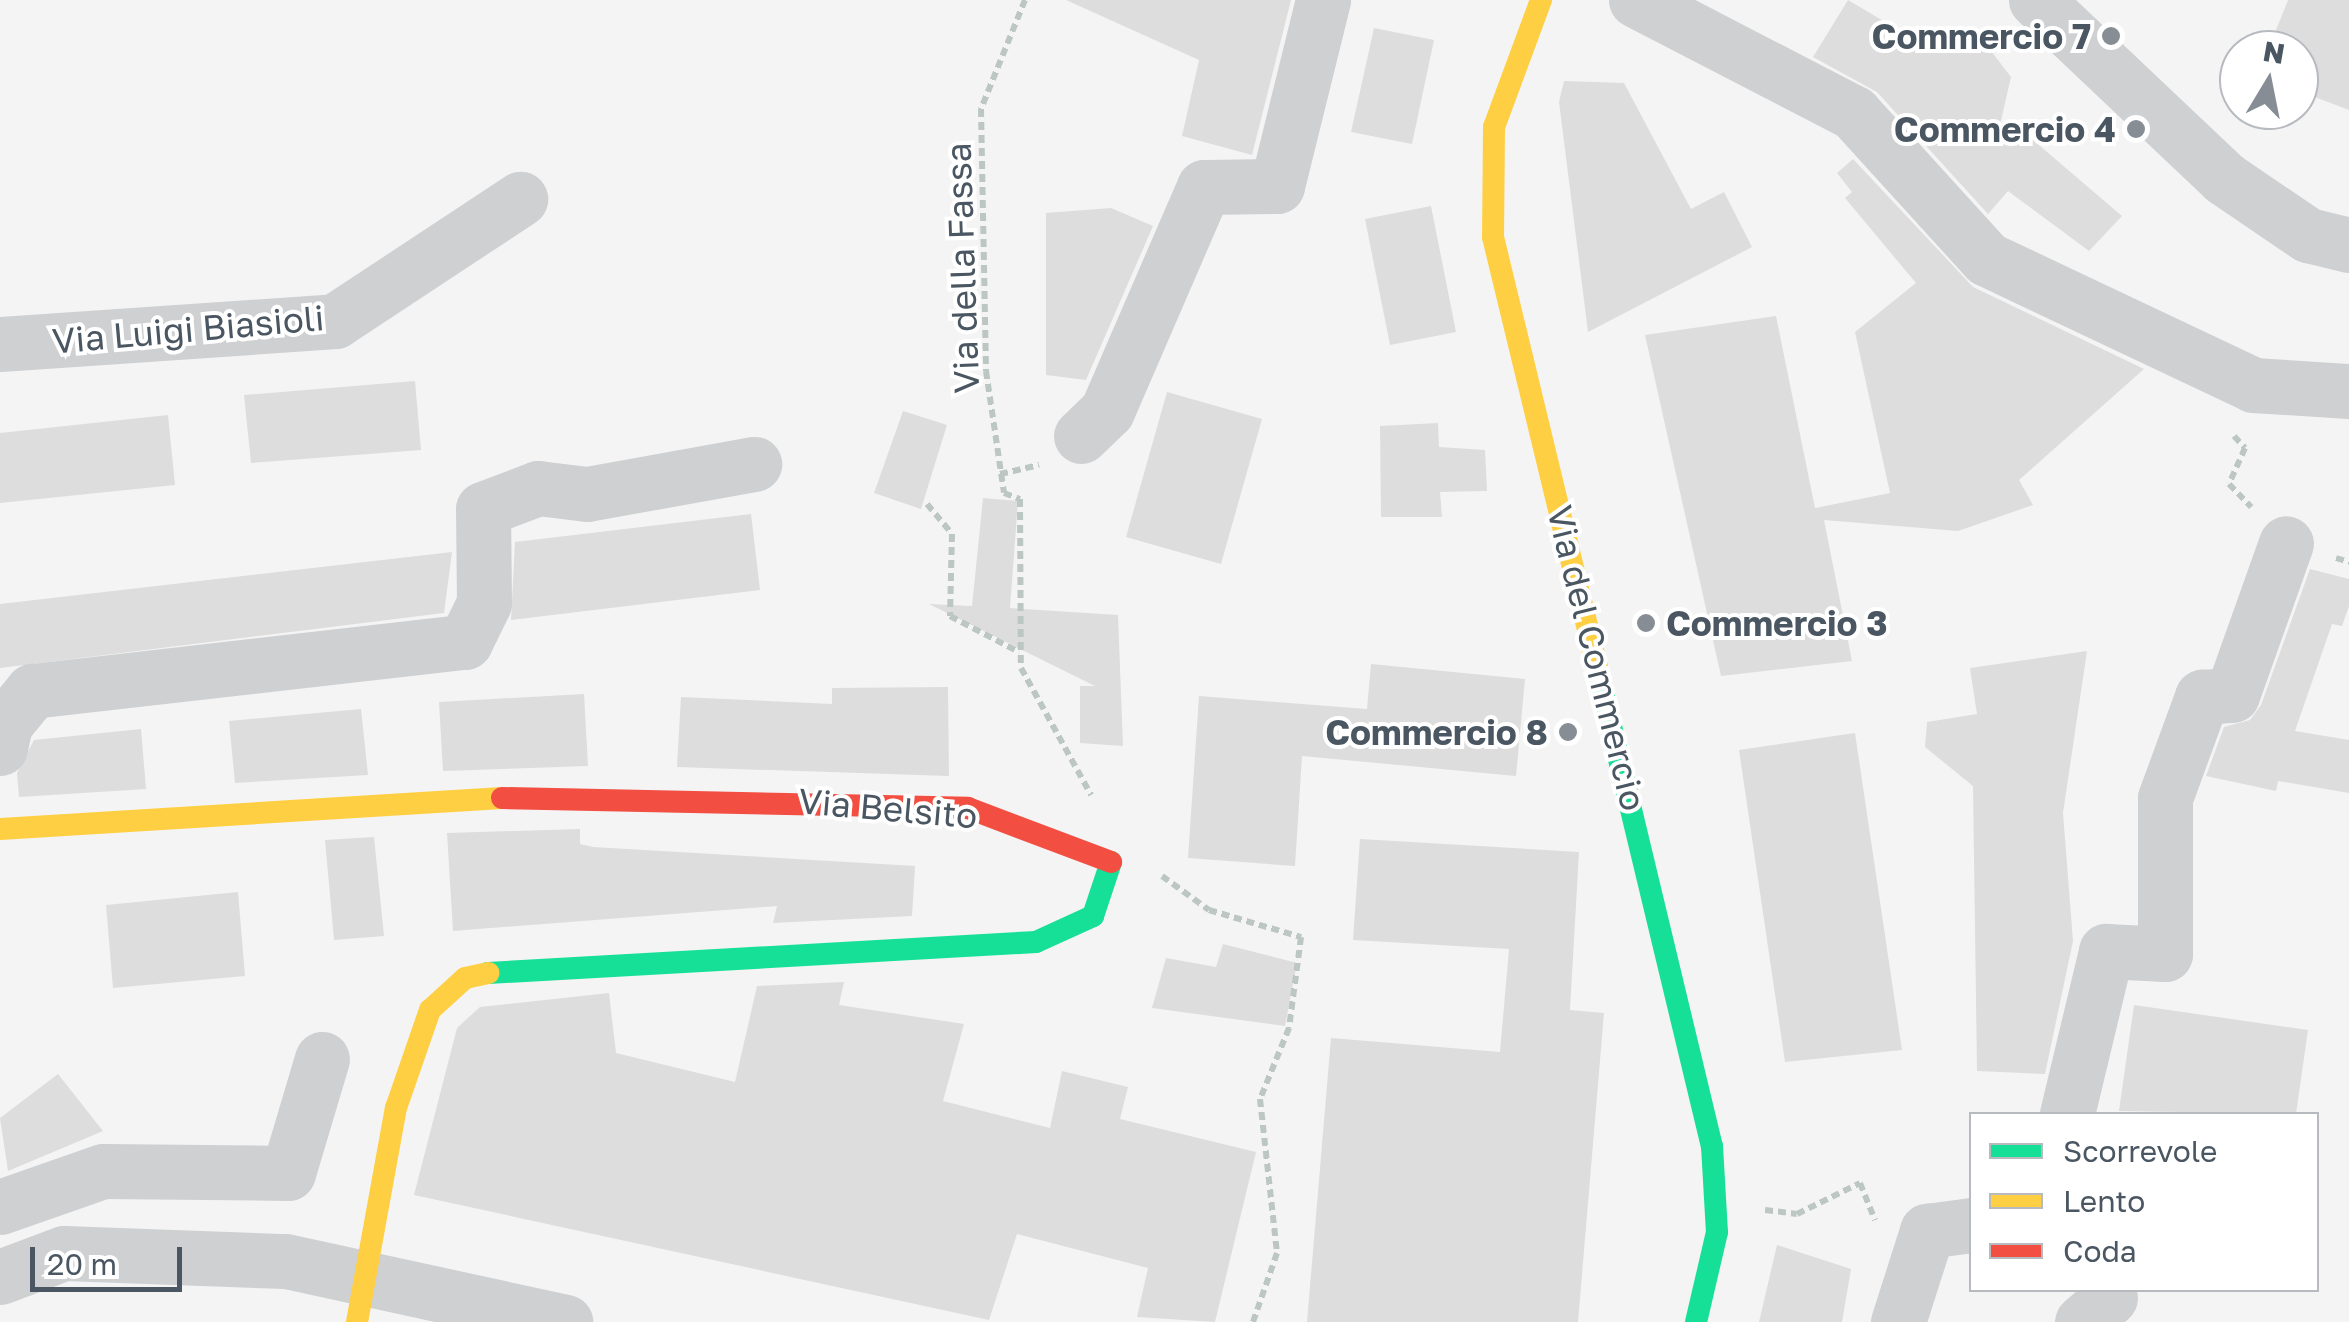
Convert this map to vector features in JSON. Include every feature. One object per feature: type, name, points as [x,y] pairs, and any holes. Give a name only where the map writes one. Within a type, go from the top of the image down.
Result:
[{"type":"street","points":[[1081,436],[1107,412],[1204,187],[1277,186],[1322,0]]},
{"type":"street","name":"Via del Commercio","points":[[1541,0],[1494,127],[1494,236],[1703,1108],[1717,1204],[1696,1322]]},
{"type":"street","points":[[1636,0],[1854,113],[1987,260],[2253,385],[2349,391]]},
{"type":"street","points":[[2036,0],[2224,178],[2308,235],[2349,244]]},
{"type":"street","name":"Via Luigi Biasioli","points":[[0,344],[335,321],[520,199]]},
{"type":"street","points":[[0,748],[5,724],[32,691],[465,642],[484,603],[483,510],[538,488],[587,494],[754,464]]},
{"type":"street","points":[[2067,1112],[2106,951],[2165,954],[2164,798],[2202,697],[2232,696],[2286,543]]},
{"type":"street","name":"Via Belsito","points":[[0,829],[522,797],[796,800],[968,808],[1113,863],[1093,916],[1036,942],[519,966],[465,978],[430,1010],[396,1108],[362,1299]]},
{"type":"street","points":[[0,1208],[102,1172],[288,1173],[322,1060]]},
{"type":"street","points":[[1898,1322],[1949,1228]]},
{"type":"street","points":[[0,1277],[64,1253],[286,1261],[362,1299],[566,1322]]},
{"type":"path","name":"Via della Fassa","points":[[1025,0],[982,109],[986,371],[1004,494],[1020,499],[1019,652],[1096,801]]},
{"type":"path","points":[[2225,427],[2245,448],[2229,484],[2286,543]]},
{"type":"path","points":[[926,504],[952,534],[950,616],[1019,652]]},
{"type":"path","points":[[1146,858],[1209,910],[1300,937],[1289,1028],[1260,1099],[1278,1253],[1253,1322]]},
{"type":"path","points":[[1717,1204],[1797,1214],[1860,1182],[1886,1250],[1949,1228]]},
{"type":"building","points":[[1066,0],[1291,0],[1252,155],[1182,136],[1199,60]]},
{"type":"building","points":[[1848,0],[1897,29],[1978,34],[2011,77],[2000,125],[2033,140],[2122,216],[2089,251],[2008,191],[1988,214],[1877,92],[1813,57]]},
{"type":"building","points":[[2288,0],[2349,0],[2349,110],[2319,99],[2319,30],[2276,30]]},
{"type":"building","points":[[1374,28],[1434,40],[1412,144],[1351,132]]},
{"type":"building","points":[[1564,81],[1624,83],[1691,209],[1724,192],[1752,247],[1588,332],[1559,102]]},
{"type":"building","points":[[1853,159],[1973,287],[2144,369],[2019,480],[2033,505],[1958,531],[1824,520],[1852,661],[1721,676],[1645,335],[1776,316],[1815,508],[1890,493],[1855,332],[1916,283],[1845,198],[1852,192],[1837,173]]},
{"type":"building","points":[[1431,206],[1456,332],[1390,345],[1365,219]]},
{"type":"building","points":[[1111,208],[1153,226],[1086,380],[1046,375],[1046,213]]},
{"type":"building","points":[[415,381],[421,450],[251,463],[244,395]]},
{"type":"building","points":[[1167,392],[1262,419],[1221,564],[1126,537]]},
{"type":"building","points":[[903,411],[947,425],[921,509],[874,493]]},
{"type":"building","points":[[168,415],[175,485],[0,503],[0,433]]},
{"type":"building","points":[[1438,423],[1439,447],[1485,450],[1487,491],[1440,492],[1442,517],[1381,517],[1380,426]]},
{"type":"building","points":[[983,498],[1018,501],[1010,608],[1118,615],[1123,746],[1080,743],[1080,686],[1095,686],[929,604],[972,606]]},
{"type":"building","points":[[751,514],[760,590],[511,620],[515,542]]},
{"type":"building","points":[[452,552],[444,613],[0,668],[0,604]]},
{"type":"building","points":[[2310,569],[2349,579],[2349,606],[2342,626],[2332,624],[2295,731],[2349,740],[2349,793],[2278,781],[2276,791],[2206,776],[2224,727],[2250,720],[2261,705]]},
{"type":"building","points":[[2087,651],[2063,813],[2073,941],[2045,1074],[1977,1071],[1973,786],[1925,747],[1927,722],[1977,714],[1970,668]]},
{"type":"building","points":[[1371,664],[1525,679],[1516,776],[1302,756],[1295,866],[1188,858],[1199,696],[1367,709]]},
{"type":"building","points":[[948,687],[949,776],[677,767],[681,697],[832,704],[832,688]]},
{"type":"building","points":[[584,694],[588,766],[443,771],[439,702]]},
{"type":"building","points":[[361,709],[368,775],[235,783],[229,721]]},
{"type":"building","points":[[141,729],[146,789],[19,797],[17,773],[34,740]]},
{"type":"building","points":[[1855,733],[1902,1050],[1785,1062],[1739,750]]},
{"type":"building","points":[[580,829],[580,844],[593,847],[915,866],[912,916],[773,923],[777,906],[453,931],[447,833]]},
{"type":"building","points":[[374,837],[384,936],[334,940],[325,840]]},
{"type":"building","points":[[1360,839],[1579,852],[1570,1010],[1604,1013],[1578,1322],[1307,1322],[1331,1038],[1500,1052],[1509,949],[1353,940]]},
{"type":"building","points":[[238,892],[245,976],[113,988],[106,905]]},
{"type":"building","points":[[1223,944],[1297,963],[1285,1026],[1152,1008],[1166,958],[1216,967]]},
{"type":"building","points":[[844,982],[839,1005],[964,1024],[943,1101],[1050,1128],[1062,1071],[1128,1087],[1120,1119],[1256,1152],[1215,1322],[1137,1317],[1148,1268],[1017,1234],[989,1320],[414,1195],[457,1028],[480,1007],[609,993],[616,1053],[735,1082],[757,986]]},
{"type":"building","points":[[2134,1005],[2308,1030],[2296,1112],[2119,1111]]},
{"type":"building","points":[[58,1074],[103,1131],[8,1171],[0,1118]]},
{"type":"building","points":[[1777,1245],[1851,1269],[1842,1322],[1759,1322]]},
{"type":"traffic: fast","points":[[1598,672],[1712,1146],[1717,1232],[1696,1322]]},
{"type":"traffic: fast","points":[[488,973],[1036,942],[1093,916],[1111,862]]},
{"type":"traffic: slow","points":[[1541,0],[1494,127],[1493,237],[1598,672]]},
{"type":"traffic: slow","points":[[0,829],[502,798]]},
{"type":"traffic: slow","points":[[357,1322],[396,1108],[430,1010],[465,978],[488,973]]},
{"type":"traffic: jam","points":[[502,798],[968,808],[1111,862]]},
{"type":"place","name":"Commercio 7","points":[[2111,36]]},
{"type":"place","name":"Commercio 4","points":[[2136,129]]},
{"type":"place","name":"Commercio 3","points":[[1646,623]]},
{"type":"place","name":"Commercio 8","points":[[1568,732]]}]
